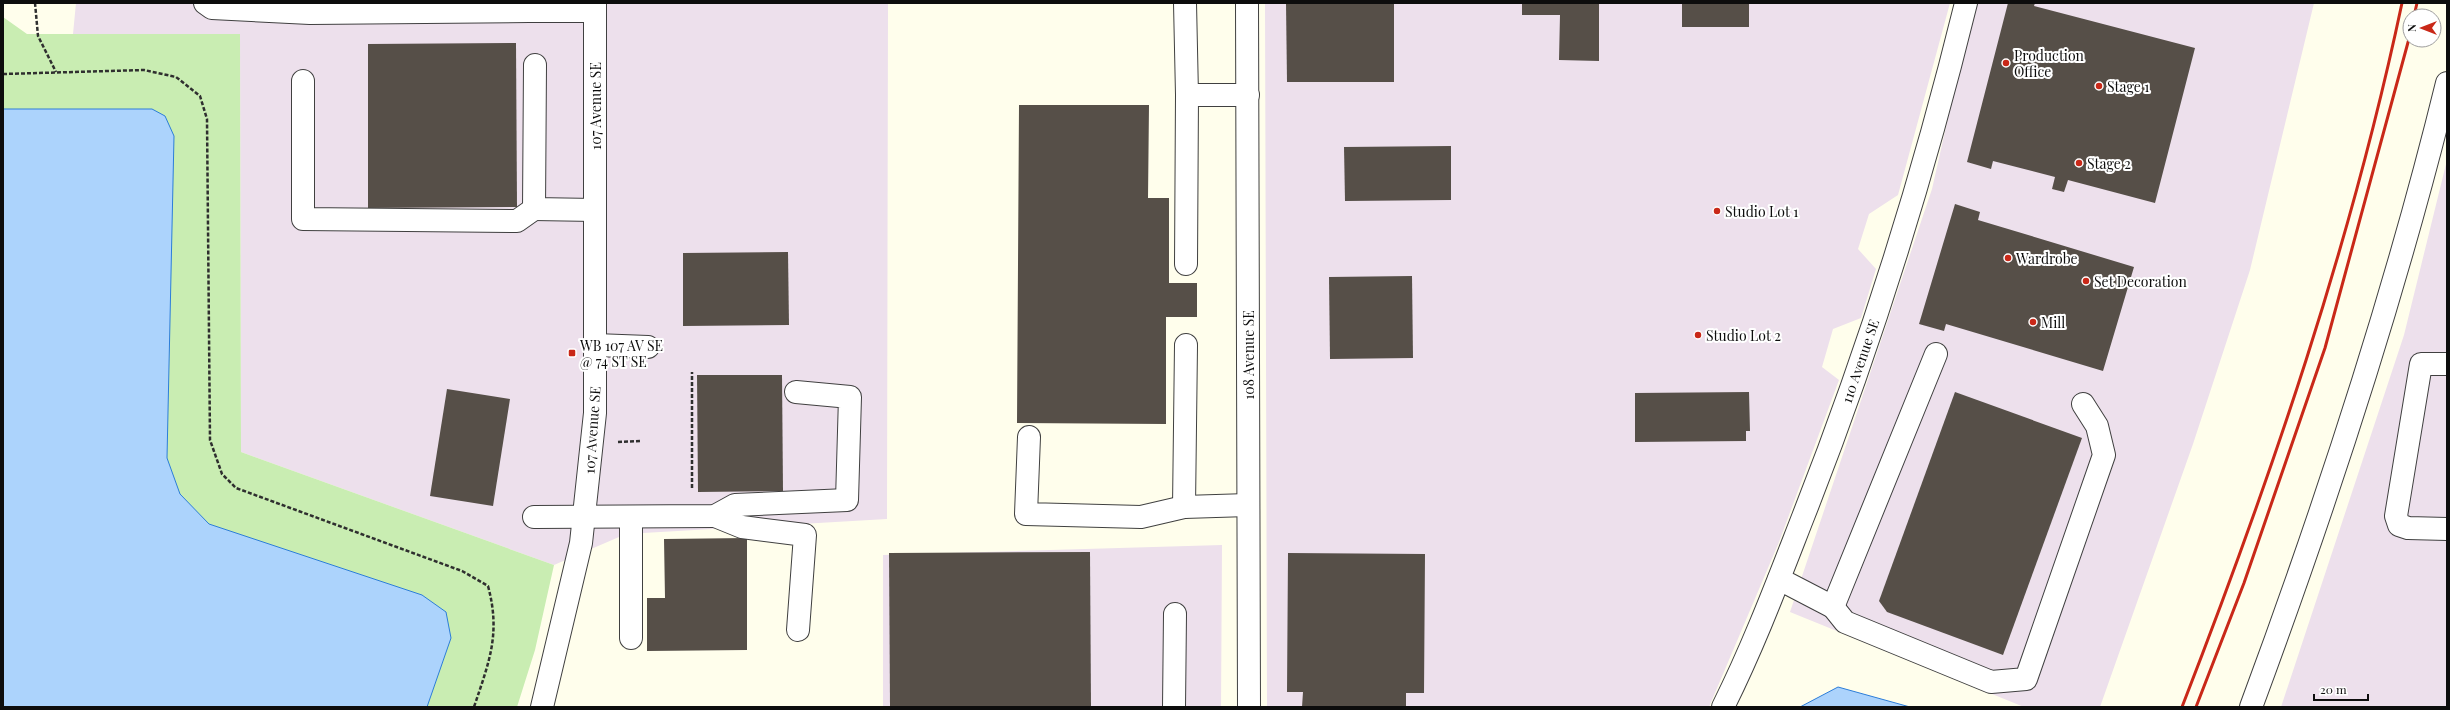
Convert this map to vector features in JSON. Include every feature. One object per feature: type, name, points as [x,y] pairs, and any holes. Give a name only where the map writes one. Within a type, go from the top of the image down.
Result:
[{"type":"street","points":[[205,3],[212,8],[595,7]]},
{"type":"street","points":[[1185,3],[1187,96],[1186,264]]},
{"type":"street","name":"108 Avenue SE","points":[[1248,3],[1249,707]]},
{"type":"street","name":"110 Avenue SE","points":[[1723,707],[1749,655],[1825,462],[1878,310],[1924,161],[1966,3]]},
{"type":"street","name":"107 Avenue SE","points":[[542,707],[581,543],[595,414],[595,7]]},
{"type":"street","points":[[534,209],[535,65]]},
{"type":"street","points":[[303,81],[303,219],[517,221],[534,209],[595,210]]},
{"type":"street","points":[[2251,707],[2302,570],[2365,378],[2426,171],[2447,83]]},
{"type":"street","points":[[1187,96],[1248,95]]},
{"type":"street","points":[[595,345],[648,347]]},
{"type":"street","points":[[1184,507],[1186,345]]},
{"type":"street","points":[[1833,607],[1936,354]]},
{"type":"street","points":[[2447,364],[2421,364],[2396,516],[2399,525],[2408,528],[2447,529]]},
{"type":"street","points":[[715,516],[735,505],[847,500],[850,397],[796,392]]},
{"type":"street","points":[[1779,579],[1833,607],[1845,622],[1991,682],[2026,679],[2104,455],[2097,426],[2083,404]]},
{"type":"street","points":[[1029,437],[1026,514],[1141,517],[1184,507],[1248,505]]},
{"type":"street","points":[[534,517],[715,516],[742,527],[805,535],[798,630]]},
{"type":"street","points":[[631,638],[632,517]]},
{"type":"street","points":[[1174,707],[1175,614]]},
{"type":"path","points":[[35,3],[38,36],[56,72]]},
{"type":"path","points":[[3,74],[144,70],[176,77],[200,96],[207,119],[210,440],[222,474],[236,488],[462,571],[488,586],[494,608],[495,637],[474,707]]},
{"type":"path","points":[[692,372],[692,488]]},
{"type":"path","points":[[618,442],[640,442]]},
{"type":"shaded area","points":[[76,3],[888,3],[887,519],[626,534],[554,565],[241,452],[240,34],[73,34]]},
{"type":"shaded area","points":[[1265,3],[1950,3],[1898,195],[1869,214],[1858,249],[1876,269],[1861,318],[1833,329],[1822,367],[1839,380],[1779,542],[1709,707],[1267,707]]},
{"type":"shaded area","points":[[1974,3],[2314,3],[2250,270],[2193,444],[2100,707],[2024,707],[1790,612],[1932,189]]},
{"type":"shaded area","points":[[2447,160],[2447,707],[2281,707],[2404,335]]},
{"type":"shaded area","points":[[1222,545],[1221,707],[883,707],[883,555]]},
{"type":"green space","points":[[3,17],[27,34],[240,34],[241,452],[554,565],[535,650],[517,707],[3,707]]},
{"type":"water","points":[[3,109],[152,109],[165,116],[174,136],[167,458],[180,494],[209,524],[422,595],[446,612],[451,638],[427,707],[3,707]]},
{"type":"water","points":[[1838,687],[1910,707],[1800,707]]},
{"type":"building","points":[[1286,3],[1394,3],[1394,82],[1287,82]]},
{"type":"building","points":[[1522,3],[1599,3],[1599,61],[1559,60],[1560,15],[1522,15]]},
{"type":"building","points":[[1682,3],[1749,3],[1749,27],[1682,27]]},
{"type":"building","name":"Stage 1","points":[[2008,3],[2035,3],[2034,6],[2195,48],[2155,203],[2068,180],[2064,192],[2052,189],[2055,177],[1993,161],[1991,169],[1967,162]]},
{"type":"building","points":[[516,43],[517,207],[368,208],[368,44]]},
{"type":"building","points":[[1019,105],[1149,105],[1148,198],[1169,198],[1169,283],[1197,283],[1197,317],[1166,317],[1166,424],[1017,423]]},
{"type":"building","points":[[1451,146],[1451,200],[1345,201],[1344,147]]},
{"type":"building","points":[[1955,204],[1980,212],[1978,220],[2134,267],[2103,371],[1946,324],[1944,331],[1919,324]]},
{"type":"building","points":[[788,252],[789,325],[683,326],[683,253]]},
{"type":"building","points":[[1412,276],[1413,358],[1330,359],[1329,277]]},
{"type":"building","points":[[697,375],[782,375],[783,491],[698,492]]},
{"type":"building","points":[[447,389],[510,399],[493,506],[430,496]]},
{"type":"building","points":[[1749,392],[1750,431],[1746,431],[1746,441],[1635,442],[1635,393]]},
{"type":"building","points":[[1955,392],[2082,438],[2003,655],[1887,612],[1879,601]]},
{"type":"building","points":[[747,538],[747,650],[647,651],[647,598],[665,598],[664,539]]},
{"type":"building","points":[[1090,552],[1091,707],[890,707],[889,553]]},
{"type":"building","points":[[1288,553],[1425,554],[1424,693],[1406,693],[1406,707],[1302,707],[1303,692],[1287,692]]},
{"type":"railway","points":[[2182,707],[2247,534],[2306,360],[2359,182],[2382,93],[2402,3]]},
{"type":"railway","points":[[2416,8],[2417,3]]},
{"type":"railway","points":[[2196,707],[2244,583],[2325,348],[2406,48]]},
{"type":"place","name":"Production Office","points":[[2006,63]]},
{"type":"place","name":"Stage 1","points":[[2099,86]]},
{"type":"place","name":"Stage 2","points":[[2079,163]]},
{"type":"place","name":"Studio Lot 1","points":[[1717,211]]},
{"type":"place","name":"Wardrobe","points":[[2008,258]]},
{"type":"place","name":"Set Decoration","points":[[2086,281]]},
{"type":"place","name":"Mill","points":[[2033,322]]},
{"type":"place","name":"Studio Lot 2","points":[[1698,335]]},
{"type":"place","name":"WB 107 AV SE @ 74 ST SE","points":[[572,353]]}]
